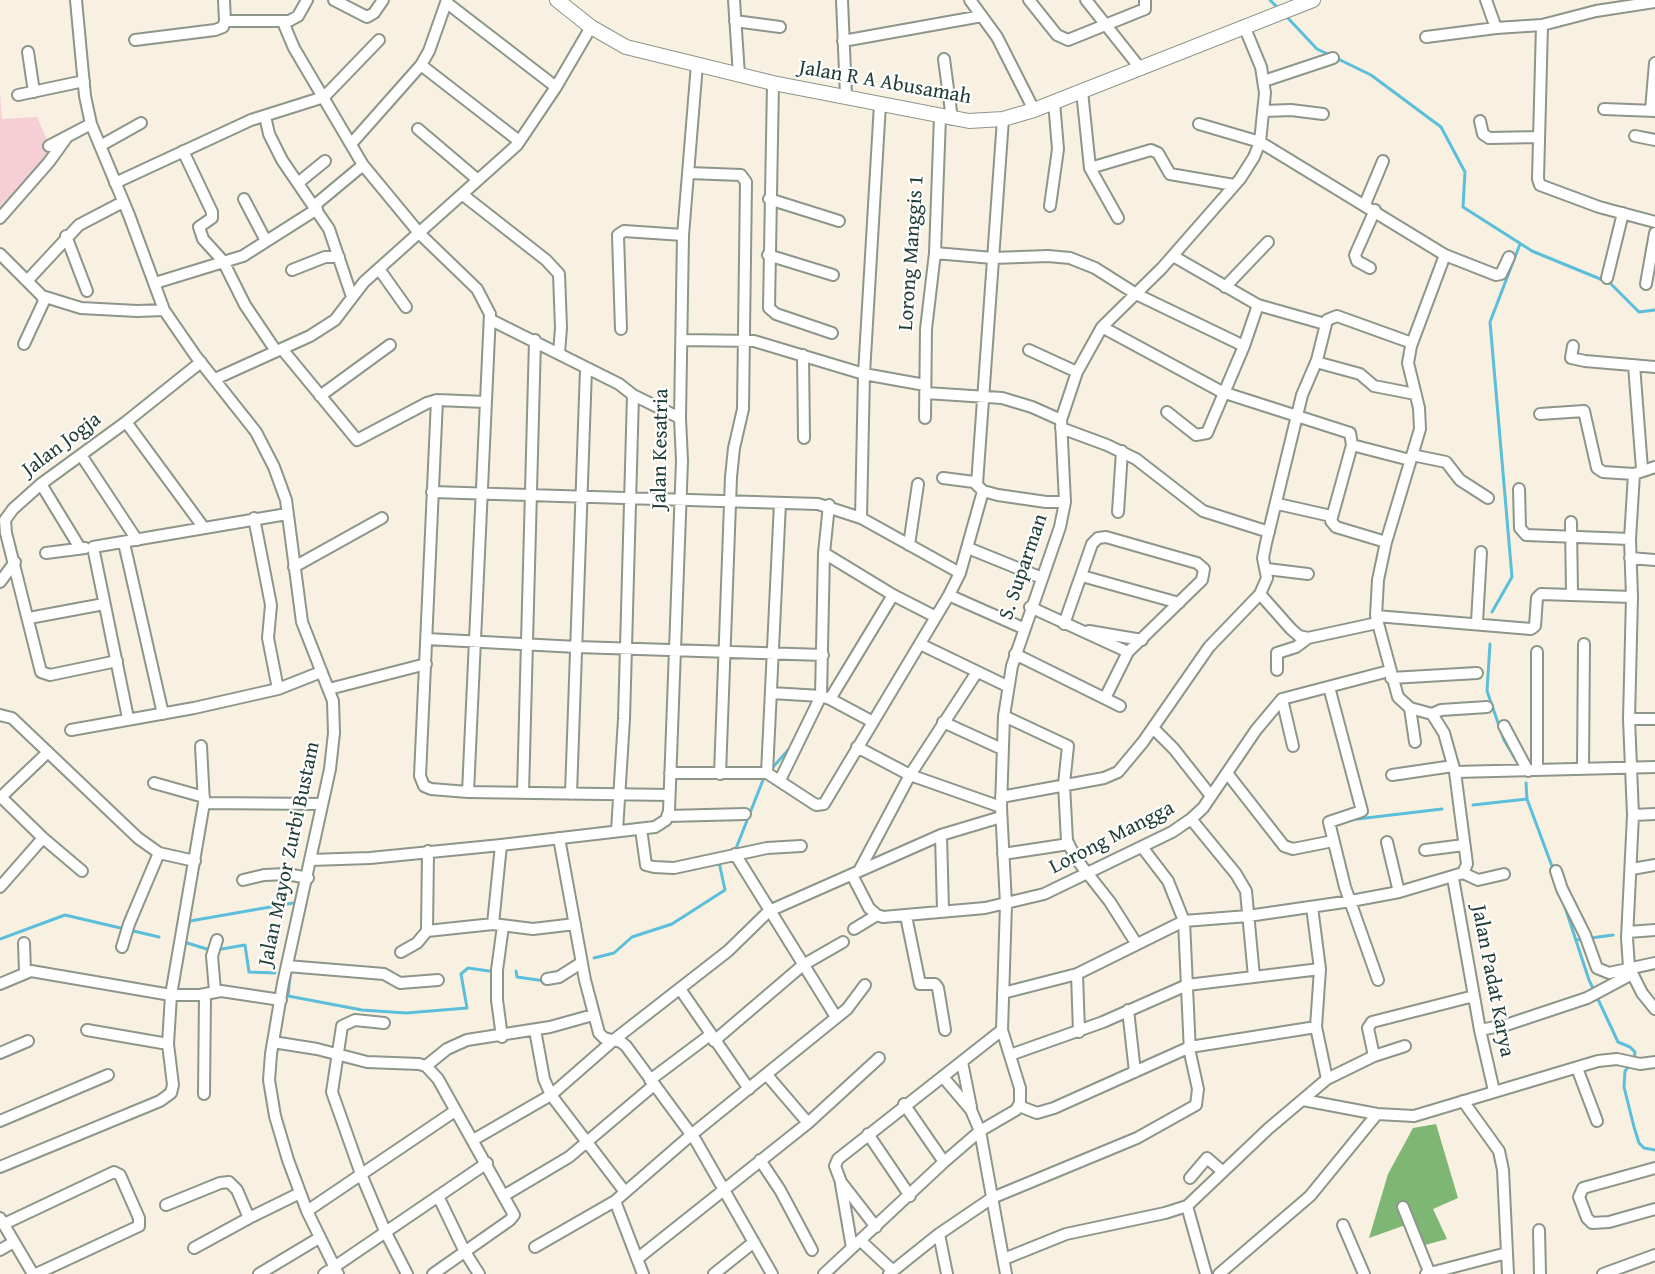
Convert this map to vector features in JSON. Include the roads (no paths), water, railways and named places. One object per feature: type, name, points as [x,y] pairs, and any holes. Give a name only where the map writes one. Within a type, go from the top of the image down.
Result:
[{"type":"street","name":"Jalan Mayor Zurbi Bustam","points":[[76,0],[91,124],[164,310],[256,432],[281,483],[303,622],[329,689],[334,733],[308,878],[283,983],[269,1080],[288,1160],[306,1211],[336,1271]]},
{"type":"street","points":[[135,39],[215,30],[223,27],[224,0]]},
{"type":"street","points":[[225,21],[283,22],[296,18],[307,0]]},
{"type":"street","points":[[334,0],[367,17],[374,13],[383,0]]},
{"type":"street","name":"Jalan R A Abusamah","points":[[557,0],[573,5],[591,27],[626,47],[773,83],[946,118],[1003,119],[1034,110],[1313,0]]},
{"type":"street","points":[[734,0],[739,75]]},
{"type":"street","points":[[842,0],[846,96]]},
{"type":"street","points":[[969,0],[997,37],[1034,110]]},
{"type":"street","points":[[1029,0],[1064,39],[1072,39],[1145,9],[1145,0]]},
{"type":"street","points":[[1086,0],[1140,68]]},
{"type":"street","points":[[1486,0],[1496,28]]},
{"type":"street","points":[[351,144],[421,65],[447,2],[556,87]]},
{"type":"street","points":[[1426,37],[1542,25],[1596,11],[1655,2]]},
{"type":"street","points":[[843,41],[982,16]]},
{"type":"street","points":[[735,21],[780,27]]},
{"type":"street","points":[[283,22],[294,48],[363,165],[420,234],[477,289],[488,306],[491,320],[485,402],[468,792]]},
{"type":"street","points":[[1542,25],[1538,179],[1543,188],[1655,222]]},
{"type":"street","name":"S. Suparman","points":[[1019,1106],[1020,1088],[1002,1030],[1006,904],[1001,807],[1002,749],[1007,687],[1023,628],[1060,527],[1065,502],[1061,424],[1077,372],[1102,327],[1173,256],[1254,158],[1260,142],[1264,111],[1264,81],[1245,26]]},
{"type":"street","points":[[215,380],[325,328],[335,320],[352,297],[379,269],[463,195],[519,141],[556,87],[591,27]]},
{"type":"street","points":[[115,183],[265,116],[324,97],[379,40]]},
{"type":"street","points":[[28,52],[34,92]]},
{"type":"street","points":[[1264,81],[1333,58]]},
{"type":"street","name":"Lorong Manggis 1","points":[[925,418],[926,329],[935,254],[946,118],[944,59]]},
{"type":"street","points":[[1604,109],[1653,110],[1655,63]]},
{"type":"street","name":"Jalan Kesatria","points":[[668,816],[680,501],[683,235],[697,64]]},
{"type":"street","points":[[421,65],[519,141]]},
{"type":"street","points":[[18,95],[84,81]]},
{"type":"street","points":[[773,83],[768,304],[771,310],[832,333]]},
{"type":"street","points":[[1082,91],[1090,168],[1118,218]]},
{"type":"street","points":[[1050,206],[1058,149],[1054,102]]},
{"type":"street","points":[[861,518],[864,374],[880,104]]},
{"type":"street","points":[[1264,111],[1323,114]]},
{"type":"street","points":[[265,116],[272,140],[329,229],[352,297]]},
{"type":"street","points":[[670,773],[767,773],[816,805],[822,805],[827,801],[960,573],[968,548],[980,487],[1003,119]]},
{"type":"street","points":[[1480,121],[1483,134],[1489,138],[1539,137]]},
{"type":"street","points":[[100,146],[141,123]]},
{"type":"street","points":[[49,146],[91,124]]},
{"type":"street","points":[[1199,124],[1260,142],[1375,210],[1445,255],[1496,275],[1501,274],[1509,257]]},
{"type":"street","points":[[418,129],[478,180]]},
{"type":"street","points":[[0,218],[49,162],[67,136]]},
{"type":"street","points":[[1635,136],[1655,140]]},
{"type":"street","points":[[1090,168],[1151,150],[1158,153],[1170,174],[1234,185]]},
{"type":"street","points":[[183,151],[213,212],[212,218],[200,227],[206,244],[223,261],[245,305],[279,350],[357,440],[365,438],[414,408],[437,400],[485,402]]},
{"type":"street","points":[[298,183],[325,161]]},
{"type":"street","points":[[1365,204],[1383,161]]},
{"type":"street","points":[[155,283],[243,256],[316,207],[363,165]]},
{"type":"street","points":[[689,173],[741,176],[746,180],[743,409],[734,448],[720,774]]},
{"type":"street","points":[[463,195],[546,260],[559,274],[560,353]]},
{"type":"street","points":[[244,199],[266,241]]},
{"type":"street","points":[[770,199],[839,221]]},
{"type":"street","points":[[27,281],[66,236],[90,218],[123,202]]},
{"type":"street","points":[[1370,268],[1357,261],[1355,255],[1375,210]]},
{"type":"street","points":[[1607,279],[1623,213]]},
{"type":"street","points":[[621,329],[618,235],[624,231],[683,235]]},
{"type":"street","points":[[1646,284],[1655,233]]},
{"type":"street","points":[[66,236],[87,291]]},
{"type":"street","points":[[1225,287],[1269,242]]},
{"type":"street","points":[[0,254],[42,296],[81,308],[164,310]]},
{"type":"street","points":[[935,254],[993,258],[1048,256],[1070,258],[1095,268],[1136,294],[1244,346]]},
{"type":"street","points":[[768,255],[833,275]]},
{"type":"street","points":[[1445,255],[1412,343],[1408,363],[1420,419],[1386,542],[1378,580],[1377,619],[1398,697],[1410,708],[1432,714],[1448,710],[1487,707]]},
{"type":"street","points":[[1173,256],[1258,305],[1325,324]]},
{"type":"street","points":[[292,270],[325,257],[339,257]]},
{"type":"street","points":[[379,269],[406,307]]},
{"type":"street","points":[[24,344],[42,310],[42,296]]},
{"type":"street","points":[[1167,411],[1197,435],[1203,435],[1209,430],[1222,392],[1244,346],[1258,305]]},
{"type":"street","points":[[473,1140],[551,1095],[615,1039],[728,951],[769,911],[1001,807],[1064,784],[1104,778],[1118,772],[1153,728],[1209,647],[1260,594],[1265,583],[1267,569],[1263,558],[1278,504],[1302,395],[1316,362],[1325,324],[1329,317],[1337,316],[1412,343]]},
{"type":"street","points":[[491,320],[535,340],[586,369],[619,384],[633,395],[680,418]]},
{"type":"street","points":[[1102,327],[1222,392],[1348,432],[1352,445],[1331,516],[1332,523],[1336,527],[1386,542]]},
{"type":"street","points":[[523,793],[535,340]]},
{"type":"street","points":[[683,340],[754,341],[864,374],[925,389],[1016,401],[1122,451],[1203,511],[1269,532]]},
{"type":"street","points":[[320,396],[390,345]]},
{"type":"street","points":[[1573,346],[1571,358],[1602,364],[1655,367]]},
{"type":"street","points":[[1029,350],[1077,372]]},
{"type":"street","points":[[803,355],[804,438]]},
{"type":"street","name":"Jalan Jogja","points":[[117,661],[50,675],[43,674],[39,668],[5,528],[4,510],[126,422],[201,362]]},
{"type":"street","points":[[1316,362],[1360,374],[1374,386],[1415,394]]},
{"type":"street","points":[[1634,365],[1638,472],[1630,539],[1632,597],[1629,719],[1633,815],[1628,932],[1630,971],[1642,993],[1655,1009]]},
{"type":"street","points":[[571,794],[586,369]]},
{"type":"street","points":[[617,831],[627,649],[633,395]]},
{"type":"street","points":[[437,400],[422,781],[431,789],[468,792],[669,795]]},
{"type":"street","points":[[1540,414],[1584,411],[1597,468],[1604,472],[1638,472],[1655,467]]},
{"type":"street","points":[[126,422],[204,528]]},
{"type":"street","points":[[1352,445],[1446,462],[1460,480],[1488,498]]},
{"type":"street","points":[[1118,512],[1122,451]]},
{"type":"street","points":[[81,455],[137,540]]},
{"type":"street","points":[[943,478],[1026,500],[1065,502]]},
{"type":"street","points":[[41,484],[80,548]]},
{"type":"street","points":[[909,545],[918,484]]},
{"type":"street","points":[[1519,489],[1520,528],[1523,533],[1630,539]]},
{"type":"street","points":[[432,492],[829,506],[861,518],[960,573]]},
{"type":"street","points":[[767,773],[780,503]]},
{"type":"street","points":[[1278,504],[1331,516]]},
{"type":"street","points":[[825,698],[824,553],[829,506]]},
{"type":"street","points":[[46,553],[124,543],[254,518],[287,514]]},
{"type":"street","points":[[254,518],[271,605],[268,638],[278,689]]},
{"type":"street","points":[[294,567],[382,518]]},
{"type":"street","points":[[1571,522],[1572,595]]},
{"type":"street","points":[[1064,624],[1092,544],[1101,537],[1200,565],[1205,571],[1204,577],[1128,652],[1106,698]]},
{"type":"street","points":[[124,543],[163,714]]},
{"type":"street","points":[[93,547],[128,718]]},
{"type":"street","points":[[968,548],[1042,578]]},
{"type":"street","points":[[1477,622],[1481,552]]},
{"type":"street","points":[[824,553],[893,596],[936,617]]},
{"type":"street","points":[[1630,558],[1655,560]]},
{"type":"street","points":[[0,582],[15,562]]},
{"type":"street","points":[[1267,569],[1308,574]]},
{"type":"street","points":[[1082,576],[1179,603]]},
{"type":"street","points":[[1260,594],[1291,629],[1299,636],[1308,638]]},
{"type":"street","points":[[1277,670],[1277,653],[1296,647],[1308,638],[1377,619],[1477,622],[1531,629],[1534,626],[1537,598],[1540,595],[1632,597]]},
{"type":"street","points":[[780,780],[825,698],[893,596]]},
{"type":"street","points":[[953,597],[1023,628]]},
{"type":"street","points":[[28,618],[104,604]]},
{"type":"street","points":[[1030,608],[1128,652]]},
{"type":"street","points":[[1080,631],[1111,633],[1142,640]]},
{"type":"street","points":[[427,639],[577,647],[823,655]]},
{"type":"street","points":[[920,644],[1007,687]]},
{"type":"street","points":[[1583,768],[1584,644]]},
{"type":"street","points":[[1533,770],[1537,652]]},
{"type":"street","points":[[1016,654],[1120,706]]},
{"type":"street","points":[[329,689],[426,664]]},
{"type":"street","points":[[71,730],[128,718],[163,714],[278,689],[321,672]]},
{"type":"street","points":[[855,873],[910,775],[977,672]]},
{"type":"street","points":[[1293,746],[1282,699],[1390,674],[1477,673]]},
{"type":"street","points":[[1329,687],[1362,810],[1361,813],[1330,820],[1333,841],[1378,980]]},
{"type":"street","points":[[771,693],[825,698],[873,722]]},
{"type":"street","name":"Lorong Mangga","points":[[876,915],[906,916],[1006,904],[1044,894],[1088,875],[1142,847],[1191,819],[1211,796],[1282,699]]},
{"type":"street","points":[[1410,708],[1415,742]]},
{"type":"street","name":"Jalan Padat Karya","points":[[1432,714],[1444,733],[1454,770],[1467,864],[1458,876],[1474,996],[1494,1091]]},
{"type":"street","points":[[0,715],[12,718],[138,838],[159,853],[195,861]]},
{"type":"street","points":[[1004,717],[1068,746],[1064,784],[1069,844],[1136,943]]},
{"type":"street","points":[[1629,719],[1655,719]]},
{"type":"street","points":[[944,722],[1002,749]]},
{"type":"street","points":[[1503,726],[1533,770]]},
{"type":"street","points":[[1153,728],[1174,749],[1211,796]]},
{"type":"street","points":[[0,1167],[168,1096],[173,1084],[168,1044],[171,994],[204,800],[201,746]]},
{"type":"street","points":[[857,747],[910,775],[1001,807]]},
{"type":"street","points":[[47,753],[1,797],[43,838],[82,871]]},
{"type":"street","points":[[1392,775],[1454,770],[1655,767]]},
{"type":"street","points":[[1227,773],[1284,846],[1293,849],[1333,841]]},
{"type":"street","points":[[154,783],[204,800],[322,804]]},
{"type":"street","points":[[310,860],[370,858],[641,829],[655,827],[663,823],[668,816],[745,814]]},
{"type":"street","points":[[1633,815],[1655,814]]},
{"type":"street","points":[[1191,819],[1243,885],[1254,977]]},
{"type":"street","points":[[641,829],[646,865],[654,867],[674,867],[735,854],[790,845],[801,846]]},
{"type":"street","points":[[941,835],[943,910]]},
{"type":"street","points":[[0,887],[43,838]]},
{"type":"street","points":[[559,838],[581,963],[593,1015],[602,1036],[615,1039],[626,1046],[691,1135],[772,1274]]},
{"type":"street","points":[[1387,842],[1399,892]]},
{"type":"street","points":[[1003,854],[1069,844]]},
{"type":"street","points":[[501,845],[497,1000],[502,1036]]},
{"type":"street","points":[[1425,850],[1464,845]]},
{"type":"street","points":[[861,1240],[890,1272],[939,1234],[992,1198],[1137,1138],[1196,1105],[1198,1097],[1190,1047],[1184,921],[1168,881],[1142,847]]},
{"type":"street","points":[[401,952],[417,943],[427,932],[428,851]]},
{"type":"street","points":[[122,947],[127,928],[159,853]]},
{"type":"street","points":[[735,854],[836,1017]]},
{"type":"street","points":[[1632,869],[1655,865]]},
{"type":"street","points":[[1556,870],[1565,895],[1587,939],[1594,963],[1600,971],[1609,973],[1630,971],[1655,963]]},
{"type":"street","points":[[854,929],[876,915],[869,908],[855,873]]},
{"type":"street","points":[[243,880],[264,875],[288,874],[308,878]]},
{"type":"street","points":[[1003,993],[1077,974],[1184,921],[1248,916],[1312,907],[1399,892],[1458,876],[1478,880],[1504,874]]},
{"type":"street","points":[[1312,907],[1320,969],[1316,1027],[1328,1079]]},
{"type":"street","points":[[906,916],[920,984],[935,984],[938,988],[945,1030]]},
{"type":"street","points":[[427,932],[498,925],[533,929],[575,924]]},
{"type":"street","points":[[1628,932],[1655,930]]},
{"type":"street","points":[[204,1094],[212,956],[217,939]]},
{"type":"street","points":[[505,1195],[550,1169],[587,1143],[652,1082],[712,1038],[803,965],[843,942]]},
{"type":"street","points":[[24,943],[25,972]]},
{"type":"street","points":[[547,980],[559,977],[581,963]]},
{"type":"street","points":[[287,966],[384,974],[400,983],[438,980]]},
{"type":"street","points":[[1010,1055],[1079,1032],[1187,985],[1320,969]]},
{"type":"street","points":[[1480,1030],[1506,1024],[1598,992],[1630,971]]},
{"type":"street","points":[[0,984],[25,972],[171,994],[210,993],[280,1000]]},
{"type":"street","points":[[1077,974],[1079,1032]]},
{"type":"street","points":[[535,1248],[615,1201],[691,1135],[836,1017],[854,1001],[865,985]]},
{"type":"street","points":[[680,989],[749,1089]]},
{"type":"street","points":[[1374,1056],[1368,1028],[1372,1022],[1474,996]]},
{"type":"street","points":[[1128,1010],[1135,1072]]},
{"type":"street","points":[[273,1042],[367,1062],[426,1066],[457,1044],[535,1030],[593,1015]]},
{"type":"street","points":[[384,1023],[355,1020],[344,1023],[336,1054],[333,1080],[334,1102],[385,1231],[407,1274]]},
{"type":"street","points":[[831,1272],[852,1248],[944,1162],[980,1131],[1019,1106],[1031,1112],[1044,1111],[1190,1047],[1316,1027]]},
{"type":"street","points":[[87,1030],[168,1044]]},
{"type":"street","points":[[535,1030],[544,1079],[551,1095],[625,1191]]},
{"type":"street","points":[[852,1248],[841,1182],[836,1166],[838,1158],[904,1104],[944,1077],[1002,1030]]},
{"type":"street","points":[[0,1053],[28,1041]]},
{"type":"street","points":[[1004,1259],[1066,1234],[1173,1211],[1186,1206],[1222,1171],[1328,1079],[1374,1056],[1405,1046]]},
{"type":"street","points":[[637,1259],[808,1123],[879,1058]]},
{"type":"street","points":[[1303,1100],[1377,1114],[1414,1116],[1609,1059],[1631,1063],[1655,1062]]},
{"type":"street","points":[[962,1062],[972,1110],[980,1131],[1006,1274]]},
{"type":"street","points":[[426,1066],[438,1079],[514,1213],[513,1218],[433,1274]]},
{"type":"street","points":[[1577,1068],[1596,1121]]},
{"type":"street","points":[[0,1121],[108,1075]]},
{"type":"street","points":[[767,1075],[808,1123]]},
{"type":"street","points":[[944,1077],[972,1110]]},
{"type":"street","points":[[1463,1101],[1499,1151],[1503,1170],[1508,1274]]},
{"type":"street","points":[[904,1104],[944,1162]]},
{"type":"street","points":[[306,1211],[455,1111]]},
{"type":"street","points":[[1219,1274],[1310,1196],[1377,1114]]},
{"type":"street","points":[[868,1134],[910,1196]]},
{"type":"street","points":[[1190,1178],[1207,1158],[1222,1171]]},
{"type":"street","points":[[760,1161],[780,1190],[812,1250]]},
{"type":"street","points":[[324,1274],[336,1271],[385,1231],[487,1163]]},
{"type":"street","points":[[1655,1168],[1583,1188],[1579,1193],[1587,1218],[1592,1222],[1609,1222],[1655,1209]]},
{"type":"street","points":[[114,1172],[120,1175],[139,1218],[139,1226],[34,1274],[2,1221],[114,1172]]},
{"type":"street","points":[[166,1205],[220,1183],[229,1182],[237,1190],[249,1218]]},
{"type":"street","points":[[841,1182],[876,1227]]},
{"type":"street","points":[[194,1248],[300,1193]]},
{"type":"street","points":[[438,1196],[478,1274]]},
{"type":"street","points":[[615,1201],[643,1274]]},
{"type":"street","points":[[1186,1206],[1206,1274]]},
{"type":"street","points":[[1403,1207],[1429,1274],[1507,1253]]},
{"type":"street","points":[[1343,1225],[1364,1274]]},
{"type":"street","points":[[1539,1230],[1540,1274]]},
{"type":"street","points":[[939,1234],[947,1274]]},
{"type":"street","points":[[259,1274],[319,1238]]},
{"type":"street","points":[[0,1250],[14,1242]]},
{"type":"street","points":[[714,1274],[754,1242]]},
{"type":"street","points":[[1603,1274],[1655,1255]]},
{"type":"waterway","points":[[1270,0],[1279,9]]},
{"type":"waterway","points":[[1286,16],[1317,49],[1330,55]]},
{"type":"waterway","points":[[1336,58],[1371,75],[1441,127],[1465,172],[1463,207],[1532,251],[1610,283],[1639,312],[1655,310]]},
{"type":"waterway","points":[[1492,612],[1512,577],[1490,322],[1520,244]]},
{"type":"waterway","points":[[1490,644],[1487,691],[1504,740],[1516,760]]},
{"type":"waterway","points":[[773,767],[790,748]]},
{"type":"waterway","points":[[735,851],[763,780]]},
{"type":"waterway","points":[[1526,783],[1527,799],[1553,869]]},
{"type":"waterway","points":[[1473,805],[1527,799]]},
{"type":"waterway","points":[[1349,820],[1442,809]]},
{"type":"waterway","points":[[594,958],[614,953],[632,937],[672,924],[725,890],[719,862]]},
{"type":"waterway","points":[[1563,901],[1589,980],[1618,1042],[1635,1052],[1634,1060]]},
{"type":"waterway","points":[[187,930],[190,921],[293,903]]},
{"type":"waterway","points":[[0,939],[65,915],[159,937]]},
{"type":"waterway","points":[[1576,940],[1613,935]]},
{"type":"waterway","points":[[184,942],[210,950]]},
{"type":"waterway","points":[[216,950],[245,945],[249,972],[275,973]]},
{"type":"waterway","points":[[290,976],[288,996],[362,1010],[406,1013],[467,1008],[461,974],[468,968],[489,971]]},
{"type":"waterway","points":[[516,971],[517,977],[545,981]]},
{"type":"waterway","points":[[1630,1065],[1625,1071],[1624,1087],[1634,1127],[1639,1143],[1644,1148],[1655,1150]]}]
